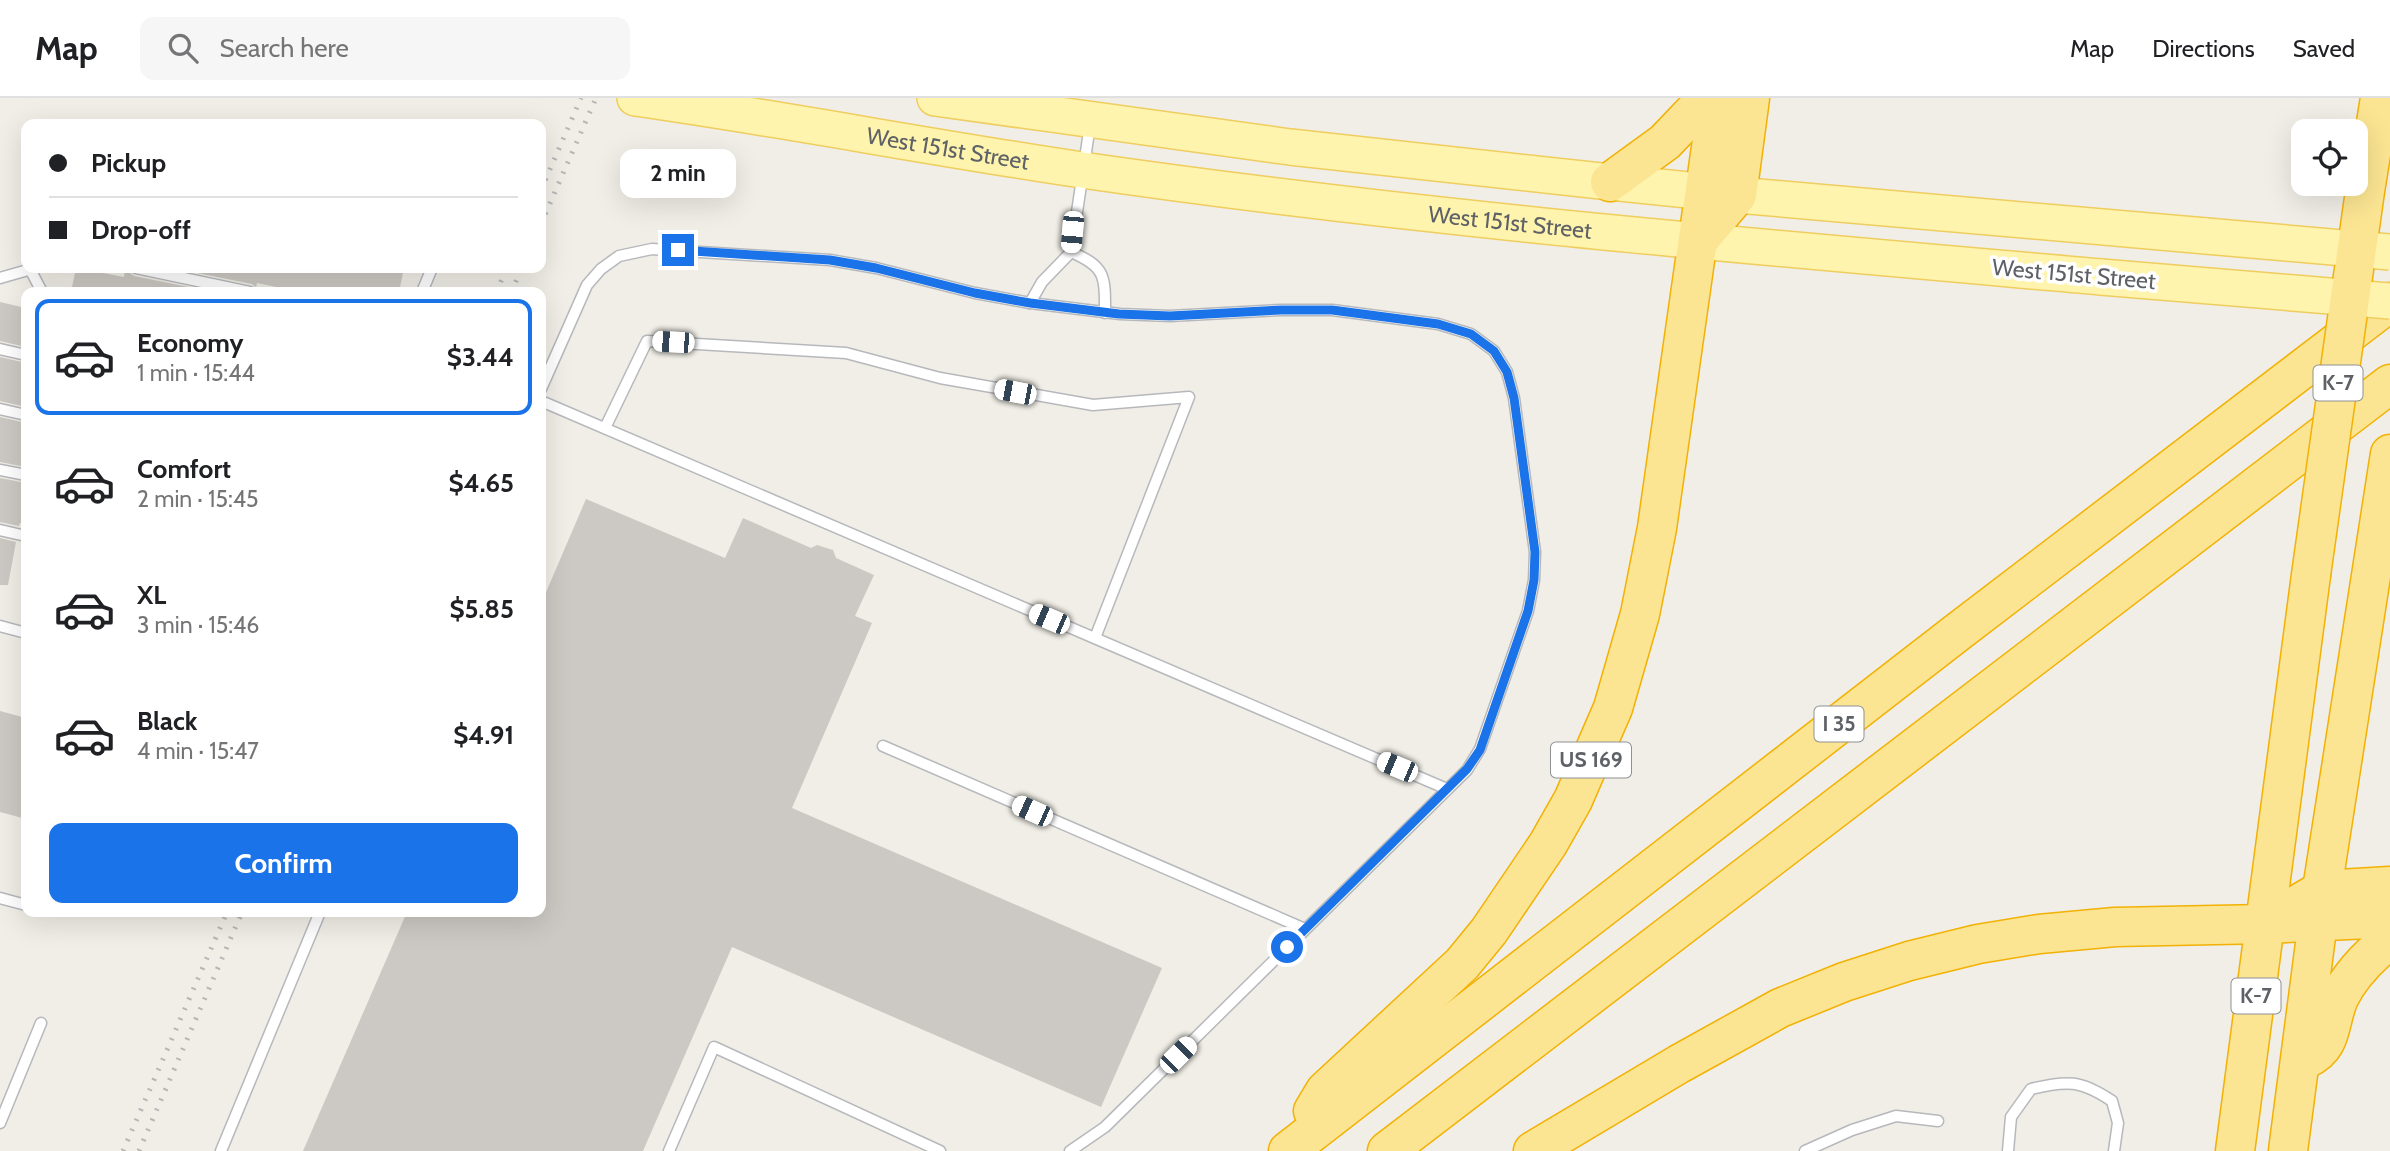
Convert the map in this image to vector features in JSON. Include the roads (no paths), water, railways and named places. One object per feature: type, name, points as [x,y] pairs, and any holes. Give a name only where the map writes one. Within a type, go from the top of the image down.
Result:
[{"type":"highway","points":[[1610,182],[1665,142],[1707,98]]},
{"type":"highway","points":[[1718,98],[1721,193]]},
{"type":"highway","points":[[1698,241],[1721,193],[1750,98]]},
{"type":"highway","name":"K-7","points":[[2235,1151],[2311,575],[2380,98]]},
{"type":"highway","name":"US 169","points":[[1289,1150],[1325,1091],[1462,964],[1489,931],[1548,844],[1595,753],[1613,708],[1640,614],[1657,528],[1698,241]]},
{"type":"highway","name":"I 35","points":[[1289,1150],[1959,631],[2390,302]]},
{"type":"highway","points":[[1387,1151],[2390,384]]},
{"type":"highway","points":[[2320,906],[2390,454]]},
{"type":"highway","points":[[1533,1151],[1679,1064],[1780,1008],[1844,982],[1909,961],[1978,944],[2039,934],[2115,927],[2265,924],[2390,886]]},
{"type":"highway","points":[[2320,906],[2390,918]]},
{"type":"highway","name":"K-7","points":[[2288,1151],[2320,906]]},
{"type":"highway","points":[[2301,1061],[2321,1050],[2326,1044],[2339,998],[2358,968],[2390,939]]},
{"type":"main road","name":"West 151st Street","points":[[635,98],[1081,170],[1388,209],[1698,241],[2390,302]]},
{"type":"main road","name":"West 151st Street","points":[[935,98],[1290,147],[1610,182],[2390,252]]},
{"type":"lane","points":[[1030,303],[1042,282],[1071,252],[1081,170],[1091,119]]},
{"type":"lane","points":[[546,378],[587,285],[601,269],[619,256],[652,249],[830,260],[876,268],[975,293],[1105,313],[1170,316],[1332,310],[1438,324],[1471,334],[1494,351],[1507,372],[1514,398],[1535,552],[1534,580],[1528,611],[1480,750],[1467,769],[1105,1127],[1070,1151]]},
{"type":"lane","points":[[1071,252],[1090,260],[1105,280],[1105,313]]},
{"type":"lane","points":[[0,278],[21,272]]},
{"type":"lane","points":[[160,273],[226,287]]},
{"type":"lane","points":[[605,428],[648,341],[846,354],[940,378],[1093,405],[1189,397],[1095,638]]},
{"type":"lane","points":[[0,349],[21,354]]},
{"type":"lane","points":[[546,403],[1447,789]]},
{"type":"lane","points":[[0,409],[21,414]]},
{"type":"lane","points":[[0,470],[21,474]]},
{"type":"lane","points":[[0,530],[21,535]]},
{"type":"lane","points":[[0,626],[21,632]]},
{"type":"lane","points":[[883,747],[1305,929]]},
{"type":"lane","points":[[0,898],[21,904]]},
{"type":"lane","points":[[221,1151],[318,917]]},
{"type":"lane","points":[[0,1123],[41,1023]]},
{"type":"lane","points":[[669,1151],[715,1046],[940,1151]]},
{"type":"lane","points":[[2008,1151],[2011,1117],[2031,1089],[2060,1082],[2093,1088],[2112,1101],[2118,1123],[2114,1151]]},
{"type":"lane","points":[[1805,1151],[1852,1130],[1896,1116],[1938,1121]]},
{"type":"railway","points":[[546,178],[581,98]]},
{"type":"railway","points":[[546,213],[596,98]]},
{"type":"railway","points":[[498,287],[505,273]]},
{"type":"railway","points":[[513,287],[520,273]]},
{"type":"railway","points":[[123,1151],[225,917]]},
{"type":"railway","points":[[139,1151],[240,917]]}]
